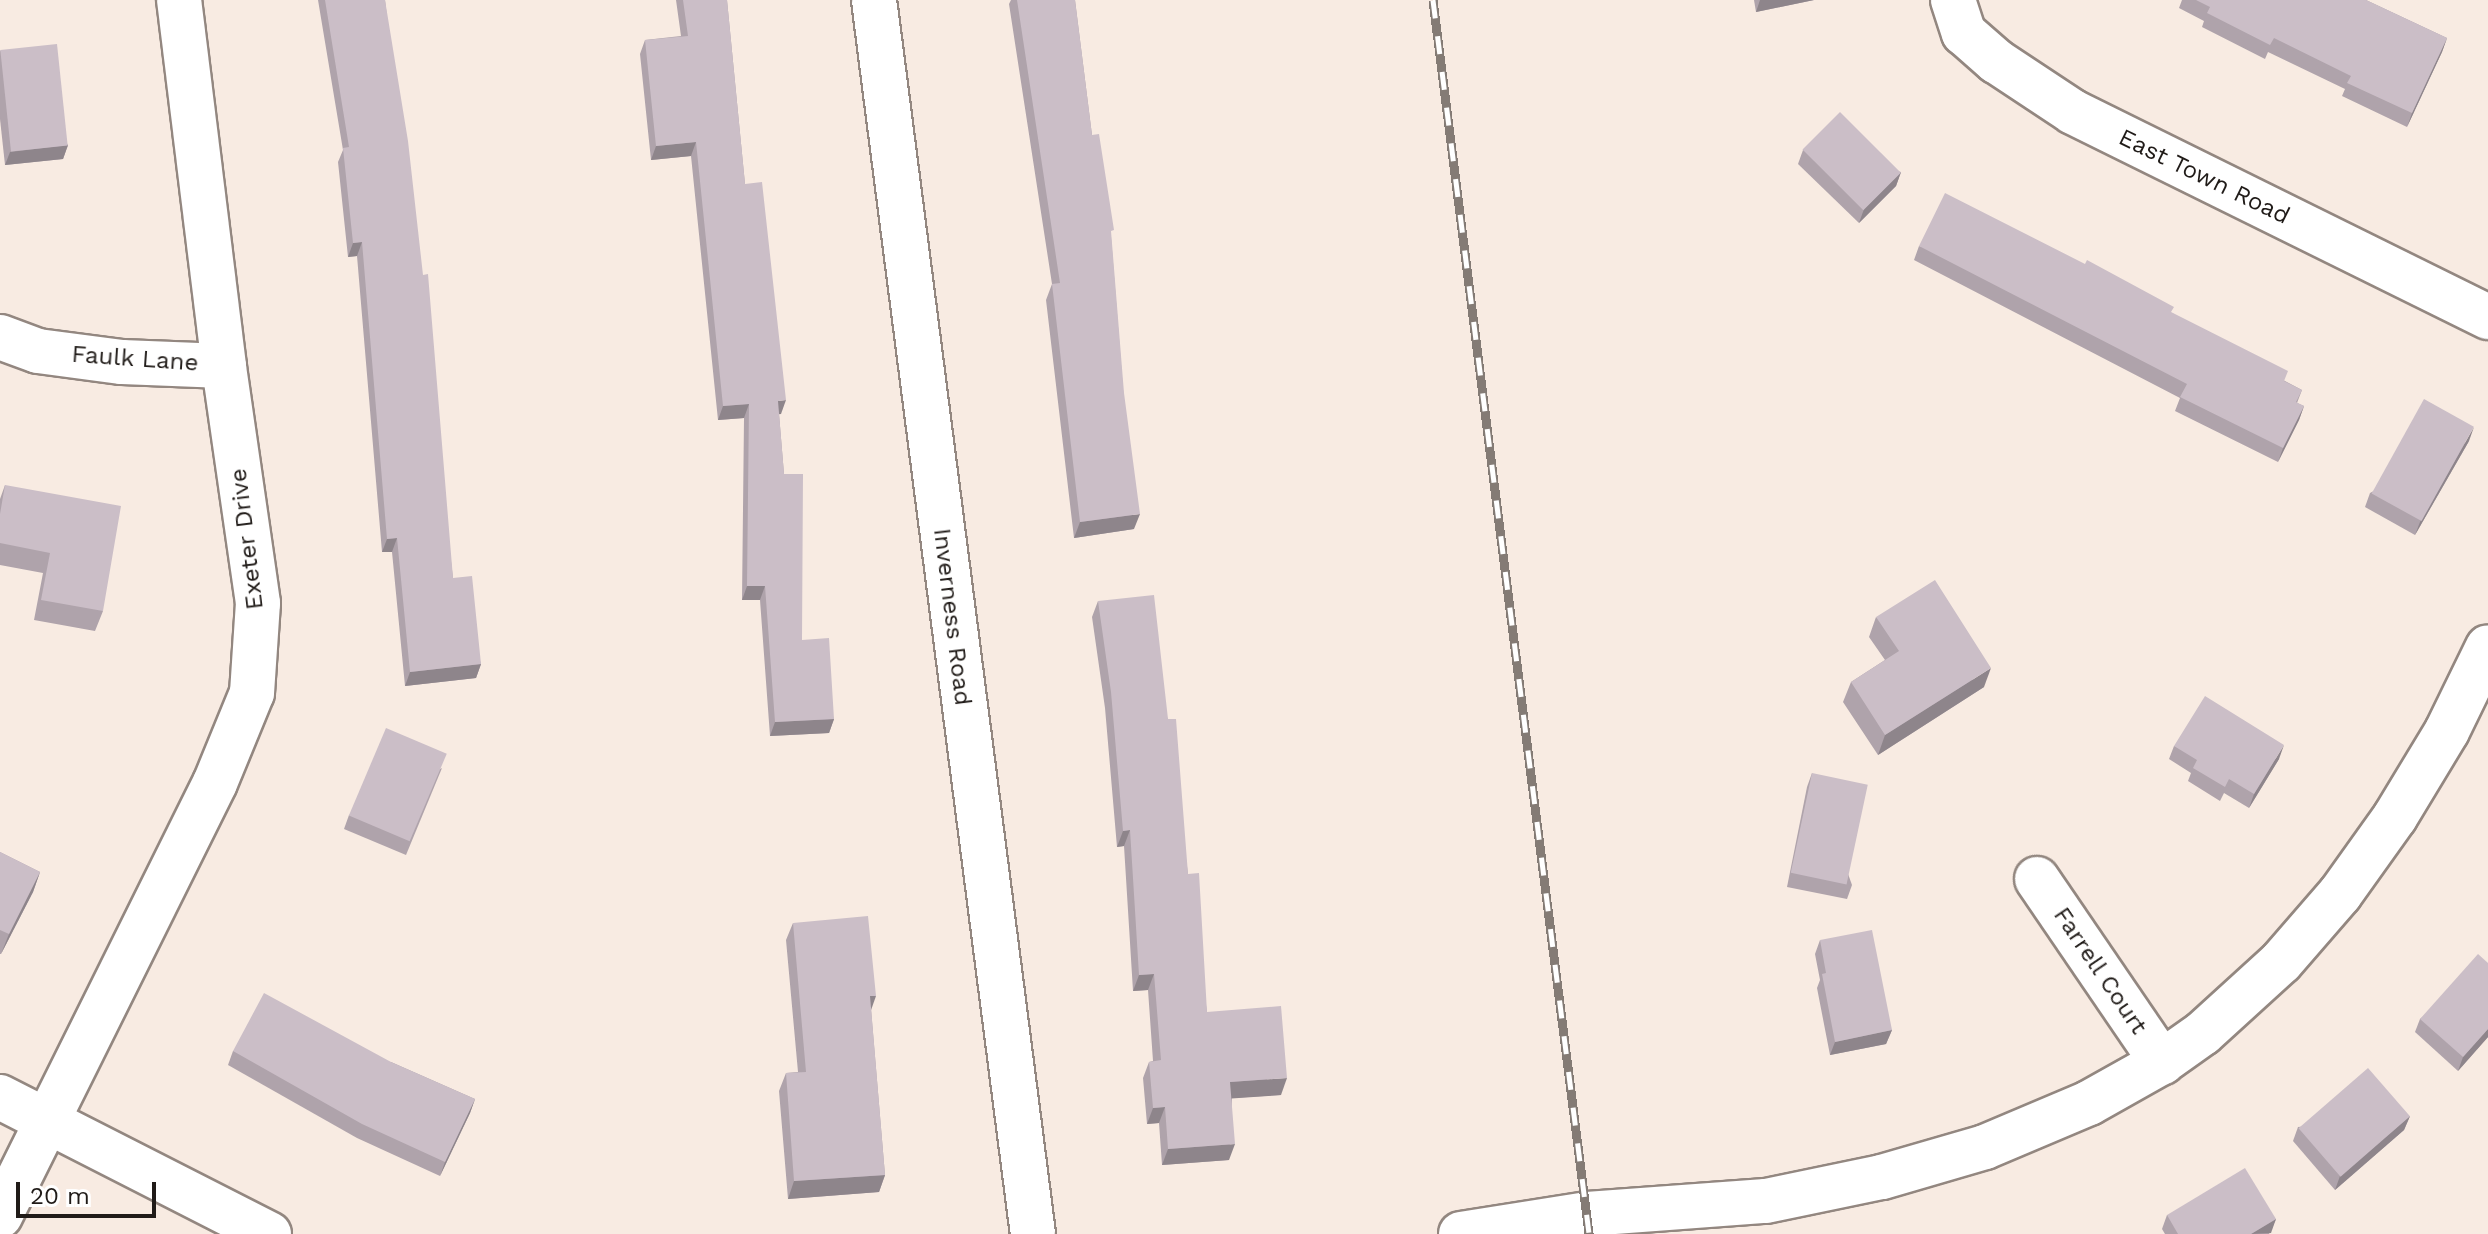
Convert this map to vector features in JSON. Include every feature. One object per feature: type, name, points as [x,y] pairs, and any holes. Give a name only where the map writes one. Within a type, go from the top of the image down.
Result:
[{"type":"street","name":"Exeter Drive","points":[[0,1216],[215,783],[252,693],[258,603],[224,366],[179,0]]},
{"type":"street","name":"Inverness Road","points":[[874,0],[1033,1234]]},
{"type":"street","name":"East Town Road","points":[[1953,0],[1964,33],[1996,61],[2073,112],[2488,317]]},
{"type":"street","name":"Faulk Lane","points":[[0,337],[38,351],[122,362],[224,366]]},
{"type":"street","points":[[1461,1234],[1587,1214],[1766,1201],[1882,1177],[1985,1147],[2089,1103],[2162,1062],[2203,1033],[2281,962],[2340,894],[2395,817],[2425,768],[2488,647]]},
{"type":"street","name":"Farrell Court","points":[[2037,879],[2162,1062]]},
{"type":"street","points":[[0,1097],[269,1234]]},
{"type":"building","points":[[325,0],[385,0],[408,141],[423,275],[428,274],[453,578],[472,576],[481,664],[410,672],[397,538],[387,539],[362,242],[353,243],[343,148],[349,147]]},
{"type":"building","points":[[683,0],[727,0],[745,184],[762,182],[786,400],[778,401],[784,474],[803,474],[802,640],[829,638],[834,719],[775,722],[765,586],[747,586],[749,404],[723,406],[696,142],[656,146],[645,40],[688,36]]},
{"type":"building","points":[[1017,0],[1075,0],[1092,135],[1099,134],[1114,230],[1111,231],[1124,393],[1140,514],[1080,522],[1052,284],[1060,283]]},
{"type":"building","points":[[2196,0],[2366,0],[2447,38],[2412,113],[2347,83],[2351,76],[2274,38],[2270,45],[2207,13],[2210,7]]},
{"type":"building","points":[[57,44],[68,145],[11,151],[0,50]]},
{"type":"building","points":[[1840,112],[1901,173],[1863,210],[1803,149]]},
{"type":"building","points":[[1945,193],[2085,264],[2087,260],[2174,307],[2171,312],[2288,371],[2284,381],[2302,390],[2296,402],[2304,406],[2283,448],[2180,397],[2187,384],[1919,246]]},
{"type":"building","points":[[2424,399],[2474,427],[2421,521],[2372,493]]},
{"type":"building","points":[[5,485],[121,506],[103,611],[41,600],[50,553],[0,543],[0,514]]},
{"type":"building","points":[[1935,580],[1991,668],[1885,735],[1851,682],[1899,651],[1876,617]]},
{"type":"building","points":[[1154,595],[1168,719],[1176,719],[1188,874],[1199,873],[1207,1012],[1281,1006],[1287,1078],[1230,1082],[1235,1144],[1168,1149],[1165,1107],[1153,1108],[1149,1062],[1161,1060],[1154,974],[1139,975],[1130,830],[1123,831],[1111,692],[1098,601]]},
{"type":"building","points":[[2205,696],[2284,745],[2254,794],[2229,779],[2225,787],[2193,768],[2197,760],[2174,746]]},
{"type":"building","points":[[386,728],[447,754],[410,841],[349,815]]},
{"type":"building","points":[[1812,773],[1868,785],[1847,885],[1791,873]]},
{"type":"building","points":[[0,852],[40,872],[9,934],[0,930]]},
{"type":"building","points":[[868,916],[876,996],[870,996],[885,1175],[794,1181],[786,1073],[806,1072],[793,923]]},
{"type":"building","points":[[1872,930],[1892,1030],[1835,1042],[1822,974],[1826,973],[1820,940]]},
{"type":"building","points":[[2478,954],[2488,963],[2488,1029],[2463,1057],[2420,1019]]},
{"type":"building","points":[[264,993],[391,1062],[475,1099],[445,1162],[362,1124],[233,1051]]},
{"type":"building","points":[[2368,1068],[2410,1116],[2341,1177],[2299,1128]]},
{"type":"building","points":[[2245,1168],[2276,1219],[2251,1234],[2178,1234],[2167,1215]]},
{"type":"railway","points":[[1433,0],[1589,1234]]}]
